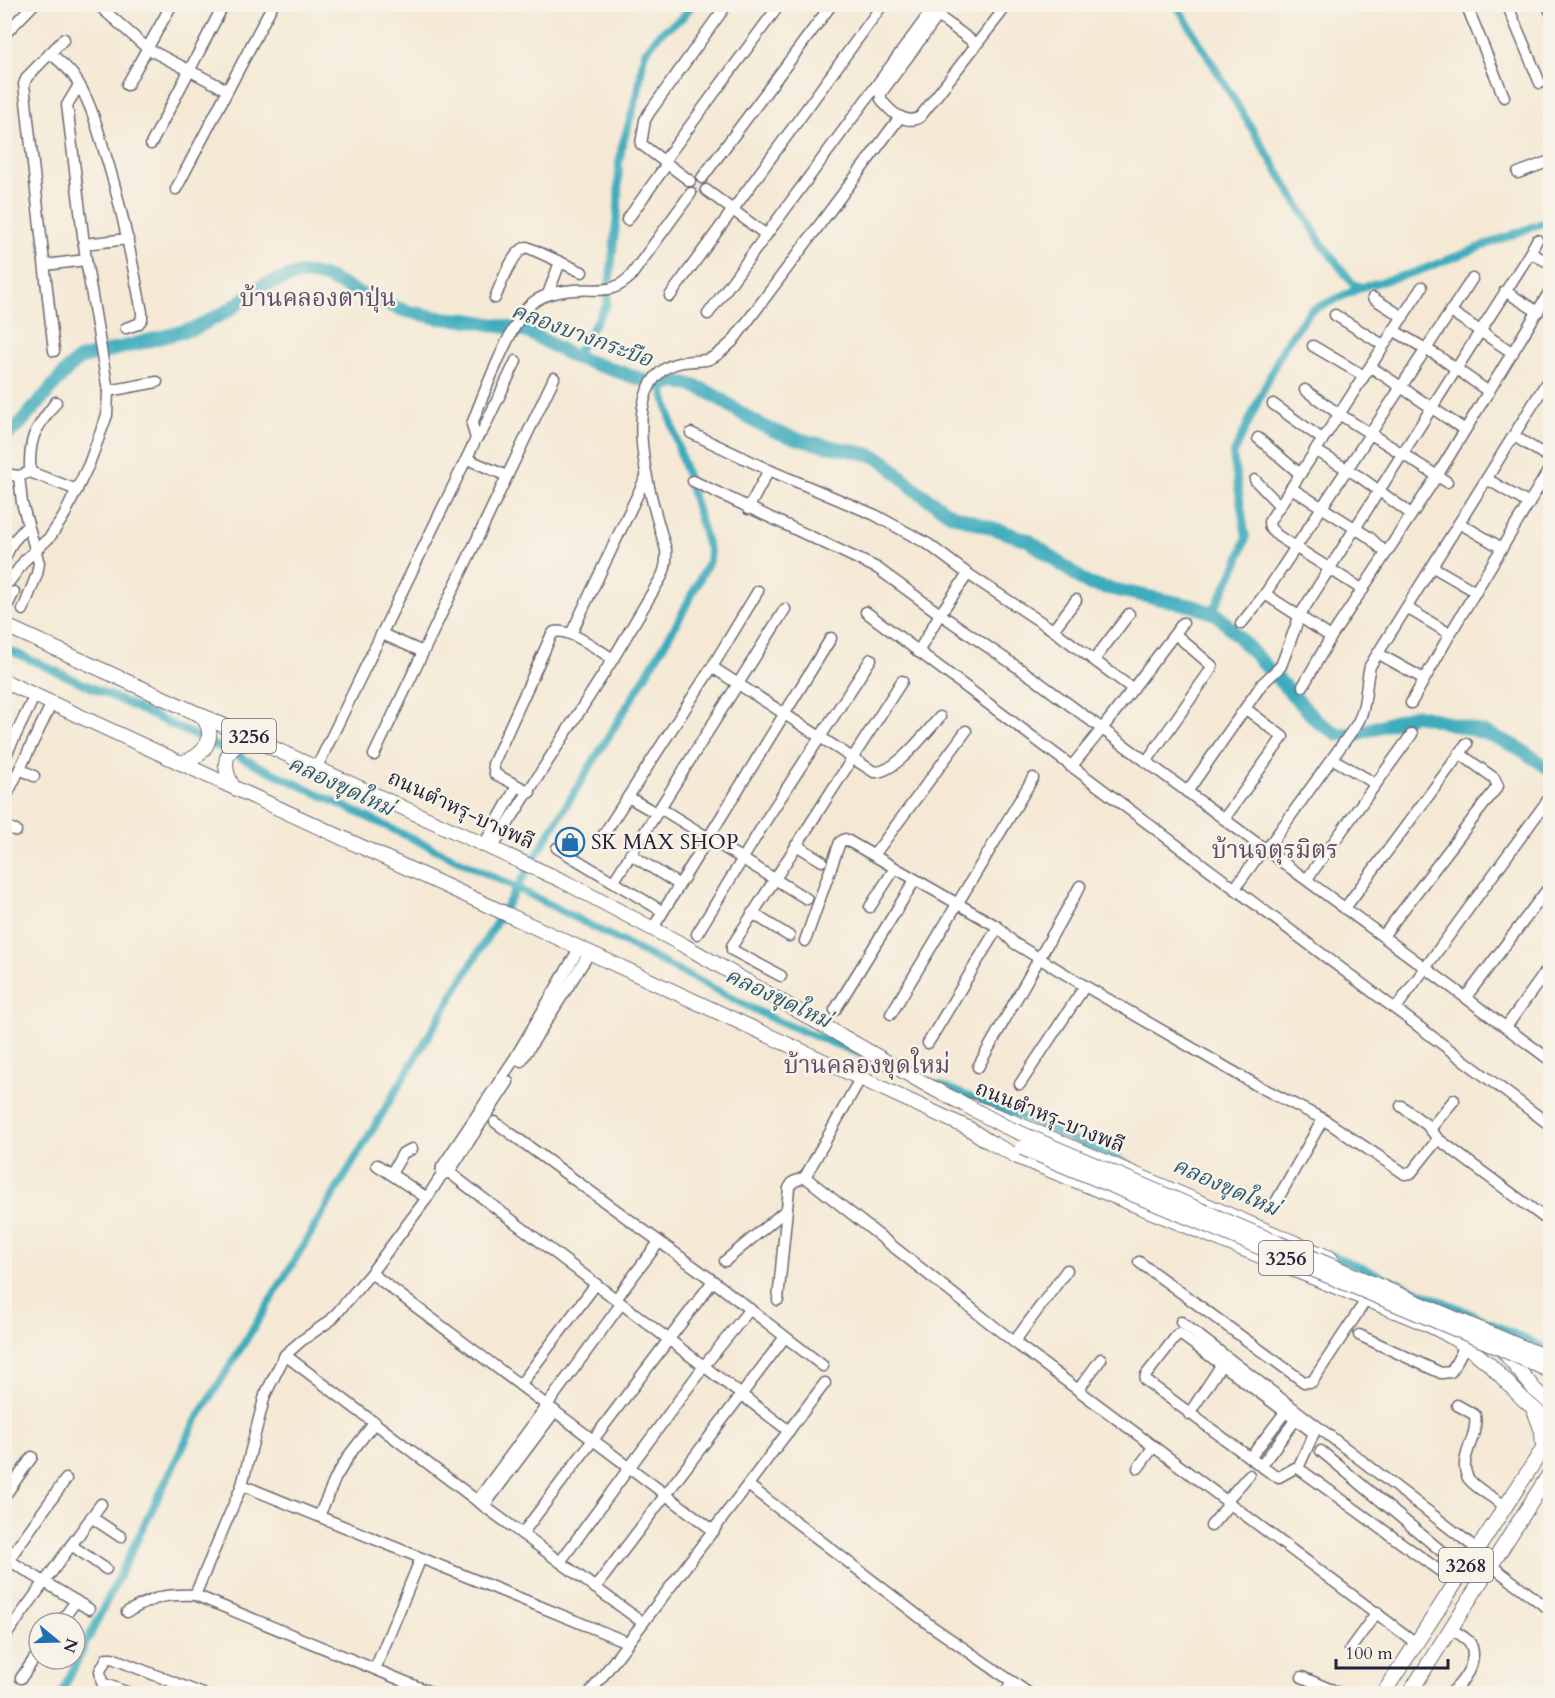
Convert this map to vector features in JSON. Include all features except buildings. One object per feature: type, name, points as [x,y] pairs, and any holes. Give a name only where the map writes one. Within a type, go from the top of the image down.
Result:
[{"type":"main road","name":"ถนนตำหรุ-บางพลี","points":[[4,625],[546,872],[652,928],[960,1102],[1011,1121],[1232,1215],[1463,1317],[1490,1335],[1520,1373],[1549,1402]]},
{"type":"main road","name":"ถนนตำหรุ-บางพลี","points":[[4,681],[1020,1152]]},
{"type":"main road","points":[[181,763],[200,754],[207,742],[210,731],[207,722],[200,714]]},
{"type":"main road","points":[[233,787],[225,765],[230,752],[244,741],[256,739]]},
{"type":"main road","name":"3256","points":[[960,1102],[1004,1126],[1551,1359]]},
{"type":"main road","name":"3256","points":[[1020,1152],[1055,1172],[1427,1324],[1465,1346],[1489,1365],[1534,1410],[1551,1420]]},
{"type":"main road","name":"3256","points":[[1020,1152],[1473,1336],[1551,1371]]},
{"type":"main road","points":[[1534,1410],[1547,1443]]},
{"type":"main road","name":"3268","points":[[1383,1694],[1547,1443]]},
{"type":"main road","name":"3268","points":[[1409,1694],[1550,1474]]},
{"type":"street","points":[[4,35],[34,4]]},
{"type":"street","points":[[97,4],[147,49],[227,90]]},
{"type":"street","points":[[127,85],[172,4]]},
{"type":"street","points":[[151,144],[188,69],[224,4]]},
{"type":"street","points":[[176,189],[273,4]]},
{"type":"street","points":[[690,180],[641,144],[645,120],[727,4]]},
{"type":"street","points":[[627,220],[665,162],[780,4]]},
{"type":"street","points":[[702,178],[832,4]]},
{"type":"street","points":[[670,296],[883,4]]},
{"type":"street","points":[[708,314],[932,9],[933,4]]},
{"type":"street","points":[[946,4],[881,93],[881,99],[885,105],[900,117],[914,121],[920,117],[1008,4]]},
{"type":"street","points":[[1466,4],[1504,97]]},
{"type":"street","points":[[1507,4],[1540,83]]},
{"type":"street","points":[[1548,4],[1551,11]]},
{"type":"street","points":[[938,16],[976,44]]},
{"type":"street","points":[[54,351],[24,84],[27,77],[63,39]]},
{"type":"street","points":[[50,52],[72,74],[79,85],[97,126],[110,168],[128,238],[142,312],[142,319],[138,324],[126,328]]},
{"type":"street","points":[[4,612],[10,588],[21,566],[36,548],[50,537],[64,516],[103,430],[107,415],[108,391],[86,260],[67,105],[79,85]]},
{"type":"street","points":[[489,845],[530,792],[662,576],[667,559],[646,477],[642,436],[643,408],[652,384],[669,366],[684,361],[708,360],[718,355],[732,342],[900,117]]},
{"type":"street","points":[[1518,173],[1551,161]]},
{"type":"street","points":[[690,180],[698,177],[706,181],[706,190],[702,194],[691,193]]},
{"type":"street","points":[[690,180],[688,184],[691,193]]},
{"type":"street","points":[[706,190],[765,234]]},
{"type":"street","points":[[476,439],[472,424],[523,312],[531,304],[548,294],[572,290],[610,290],[630,277],[691,193]]},
{"type":"street","points":[[84,244],[128,238]]},
{"type":"street","points":[[1187,792],[1262,684],[1281,666],[1300,615],[1537,240]]},
{"type":"street","points":[[495,298],[515,256],[522,247],[527,247],[582,272]]},
{"type":"street","points":[[1530,253],[1551,263]]},
{"type":"street","points":[[45,265],[86,260]]},
{"type":"street","points":[[548,294],[560,262]]},
{"type":"street","points":[[1241,624],[1265,594],[1472,279]]},
{"type":"street","points":[[1362,590],[1278,536],[1270,528],[1269,522],[1422,287]]},
{"type":"street","points":[[1505,291],[1538,312]]},
{"type":"street","points":[[1303,686],[1331,637],[1411,514],[1442,479],[1465,430],[1551,291]]},
{"type":"street","points":[[1373,298],[1403,317]]},
{"type":"street","points":[[1450,311],[1513,352]]},
{"type":"street","points":[[1335,315],[1383,345]]},
{"type":"street","points":[[1393,330],[1456,368],[1489,392]]},
{"type":"street","points":[[1313,346],[1401,386],[1465,430]]},
{"type":"street","points":[[318,767],[466,459],[483,430],[516,361]]},
{"type":"street","points":[[1235,888],[1335,756],[1363,715],[1370,666],[1514,436],[1547,390],[1551,376]]},
{"type":"street","points":[[374,755],[554,378]]},
{"type":"street","points":[[108,391],[157,382]]},
{"type":"street","points":[[1305,390],[1442,479]]},
{"type":"street","points":[[23,610],[37,574],[39,562],[22,503],[25,474],[32,436],[56,402]]},
{"type":"street","points":[[1273,404],[1322,439]]},
{"type":"street","points":[[691,433],[896,526],[928,544],[968,574],[1053,630],[1133,689]]},
{"type":"street","points":[[1514,436],[1551,458]]},
{"type":"street","points":[[1258,438],[1300,474]]},
{"type":"street","points":[[1316,450],[1347,468],[1411,514]]},
{"type":"street","points":[[466,459],[507,476]]},
{"type":"street","points":[[1412,703],[1450,634],[1551,468]]},
{"type":"street","points":[[748,509],[769,470]]},
{"type":"street","points":[[4,474],[25,474],[77,490]]},
{"type":"street","points":[[571,634],[646,477]]},
{"type":"street","points":[[1487,479],[1529,504]]},
{"type":"street","points":[[1255,480],[1280,506]]},
{"type":"street","points":[[693,481],[748,509],[877,568],[1036,680],[1506,1027],[1549,1056]]},
{"type":"street","points":[[1291,488],[1370,537],[1386,553]]},
{"type":"street","points":[[1459,523],[1502,548]]},
{"type":"street","points":[[4,560],[12,543],[27,526]]},
{"type":"street","points":[[1433,567],[1476,592]]},
{"type":"street","points":[[918,652],[940,614],[968,574]]},
{"type":"street","points":[[604,834],[712,667],[758,591]]},
{"type":"street","points":[[1265,594],[1331,637]]},
{"type":"street","points":[[1053,630],[1076,600]]},
{"type":"street","points":[[1407,608],[1450,634]]},
{"type":"street","points":[[614,881],[785,609]]},
{"type":"street","points":[[866,612],[1551,1125]]},
{"type":"street","points":[[1094,660],[1129,614]]},
{"type":"street","points":[[1071,766],[1183,623]]},
{"type":"street","points":[[530,792],[495,774],[492,769],[551,636],[560,630],[571,634],[613,659]]},
{"type":"street","points":[[382,634],[423,652]]},
{"type":"street","points":[[1146,762],[1212,666],[1175,634]]},
{"type":"street","points":[[652,928],[831,638]]},
{"type":"street","points":[[1379,654],[1424,679]]},
{"type":"street","points":[[697,934],[742,859],[871,659]]},
{"type":"street","points":[[712,667],[874,772],[881,773],[888,770],[940,717]]},
{"type":"street","points":[[781,976],[732,950],[732,946],[902,681]]},
{"type":"street","points":[[4,759],[35,696]]},
{"type":"street","points":[[4,801],[52,703]]},
{"type":"street","points":[[1224,819],[1283,737],[1246,709]]},
{"type":"street","points":[[874,855],[966,731]]},
{"type":"street","points":[[1307,879],[1412,734]]},
{"type":"street","points":[[1345,908],[1467,744]]},
{"type":"street","points":[[1383,936],[1498,786],[1494,778],[1459,753]]},
{"type":"street","points":[[1335,756],[1376,784]]},
{"type":"street","points":[[20,769],[34,776]]},
{"type":"street","points":[[891,1014],[1033,778]]},
{"type":"street","points":[[489,845],[517,786]]},
{"type":"street","points":[[628,797],[706,838],[807,899]]},
{"type":"street","points":[[1396,1008],[1425,967],[1547,811],[1551,797]]},
{"type":"street","points":[[4,825],[16,831]]},
{"type":"street","points":[[805,941],[841,840],[845,838],[998,927],[1014,943],[1085,986],[1258,1086],[1323,1119],[1405,1174],[1409,1174],[1438,1138]]},
{"type":"street","points":[[796,845],[822,861]]},
{"type":"street","points":[[557,848],[662,911]]},
{"type":"street","points":[[630,854],[678,884]]},
{"type":"street","points":[[870,907],[895,868]]},
{"type":"street","points":[[835,1010],[915,880]]},
{"type":"street","points":[[978,1067],[1080,886]]},
{"type":"street","points":[[1466,997],[1551,886]]},
{"type":"street","points":[[752,913],[789,936]]},
{"type":"street","points":[[928,1043],[998,927]]},
{"type":"street","points":[[195,1595],[242,1485],[266,1395],[285,1355],[331,1320],[371,1273],[444,1172],[488,1116],[585,950]]},
{"type":"street","points":[[1506,1027],[1551,966]]},
{"type":"street","points":[[1020,1084],[1085,986]]},
{"type":"street","points":[[778,1300],[789,1188],[793,1182],[805,1176],[860,1079]]},
{"type":"street","points":[[1430,1129],[1454,1100]]},
{"type":"street","points":[[1401,1106],[1438,1138],[1551,1222]]},
{"type":"street","points":[[1276,1202],[1323,1119]]},
{"type":"street","points":[[495,1122],[713,1281],[823,1366]]},
{"type":"street","points":[[391,1174],[403,1153],[412,1149]]},
{"type":"street","points":[[377,1165],[427,1198]]},
{"type":"street","points":[[444,1172],[789,1431]]},
{"type":"street","points":[[805,1176],[1014,1342],[1416,1643]]},
{"type":"street","points":[[725,1261],[786,1210]]},
{"type":"street","points":[[480,1503],[550,1408],[659,1242]]},
{"type":"street","points":[[1139,1262],[1304,1382],[1312,1382],[1366,1300]]},
{"type":"street","points":[[1014,1342],[1067,1270]]},
{"type":"street","points":[[371,1273],[714,1531]]},
{"type":"street","points":[[522,1534],[713,1281]]},
{"type":"street","points":[[520,1385],[596,1284]]},
{"type":"street","points":[[560,1562],[704,1366],[750,1309]]},
{"type":"street","points":[[1181,1322],[1477,1549]]},
{"type":"street","points":[[1178,1334],[1314,1433],[1298,1468],[1279,1477],[1145,1380],[1146,1375],[1178,1334]]},
{"type":"street","points":[[1359,1335],[1441,1373],[1451,1372],[1465,1346]]},
{"type":"street","points":[[596,1588],[785,1337]]},
{"type":"street","points":[[285,1355],[642,1622]]},
{"type":"street","points":[[1078,1390],[1101,1359]]},
{"type":"street","points":[[1189,1413],[1222,1364]]},
{"type":"street","points":[[589,1694],[825,1383]]},
{"type":"street","points":[[1457,1405],[1475,1415],[1477,1426],[1465,1458],[1469,1480],[1506,1506]]},
{"type":"street","points":[[1250,1458],[1286,1411]]},
{"type":"street","points":[[1261,1466],[1296,1419]]},
{"type":"street","points":[[319,1516],[336,1477],[350,1454],[375,1422]]},
{"type":"street","points":[[1138,1468],[1154,1446]]},
{"type":"street","points":[[1321,1452],[1376,1495],[1464,1570]]},
{"type":"street","points":[[4,1497],[32,1457]]},
{"type":"street","points":[[1298,1468],[1455,1582]]},
{"type":"street","points":[[1211,1526],[1249,1475]]},
{"type":"street","points":[[66,1479],[6,1561],[90,1609]]},
{"type":"street","points":[[242,1485],[627,1642]]},
{"type":"street","points":[[748,1485],[930,1625],[1030,1694]]},
{"type":"street","points":[[4,1638],[101,1504]]},
{"type":"street","points":[[91,1517],[121,1537]]},
{"type":"street","points":[[71,1545],[106,1569]]},
{"type":"street","points":[[375,1669],[421,1558]]},
{"type":"street","points":[[1492,1566],[1551,1610]]},
{"type":"street","points":[[127,1612],[156,1597],[168,1594],[195,1595],[435,1694]]},
{"type":"street","points":[[68,1611],[75,1601]]},
{"type":"street","points":[[1350,1649],[1377,1612]]},
{"type":"street","points":[[1449,1694],[1460,1685],[1469,1671],[1472,1652],[1469,1642],[1451,1629]]},
{"type":"street","points":[[128,1693],[102,1683],[100,1671],[107,1658],[203,1694]]},
{"type":"street","points":[[21,1678],[27,1669]]},
{"type":"street","points":[[1302,1677],[1336,1691]]},
{"type":"street","points":[[1004,1694],[1014,1682]]},
{"type":"street","points":[[1315,1694],[1336,1691]]},
{"type":"waterway","points":[[574,357],[607,304],[618,206],[619,164],[638,93],[644,54],[660,33],[681,19],[693,4]]},
{"type":"waterway","points":[[1176,4],[1322,244],[1353,284],[1362,287],[1416,272],[1550,220]]},
{"type":"waterway","name":"คลองบางกระบือ","points":[[4,437],[18,426],[79,359],[196,328],[229,310],[262,286],[298,274],[310,274],[328,278],[371,299],[406,311],[439,318],[469,320],[530,333],[574,357],[662,386],[677,383],[702,389],[753,421],[788,436],[872,455],[884,461],[917,491],[950,514],[1028,540],[1088,584],[1193,606],[1218,615],[1319,723],[1338,734],[1356,734],[1415,715],[1488,734],[1517,747],[1550,769]]},
{"type":"waterway","points":[[1212,613],[1238,562],[1246,538],[1233,455],[1284,346],[1310,311],[1362,287]]},
{"type":"waterway","points":[[61,1694],[194,1424],[640,685],[678,621],[709,561],[710,553],[662,386]]},
{"type":"waterway","name":"คลองขุดใหม่","points":[[4,648],[111,696],[517,888],[775,1020],[863,1055]]},
{"type":"waterway","name":"คลองขุดใหม่","points":[[939,1085],[1040,1125],[1130,1165]]},
{"type":"waterway","name":"คลองขุดใหม่","points":[[1329,1254],[1463,1310],[1550,1351]]},
{"type":"place","name":"SK MAX SHOP","points":[[570,842]]},
{"type":"district","name":"บ้านคลองตาปุ่น","points":[[318,298]]},
{"type":"district","name":"บ้านจตุรมิตร","points":[[1275,850]]},
{"type":"district","name":"บ้านคลองขุดใหม่","points":[[867,1065]]}]
